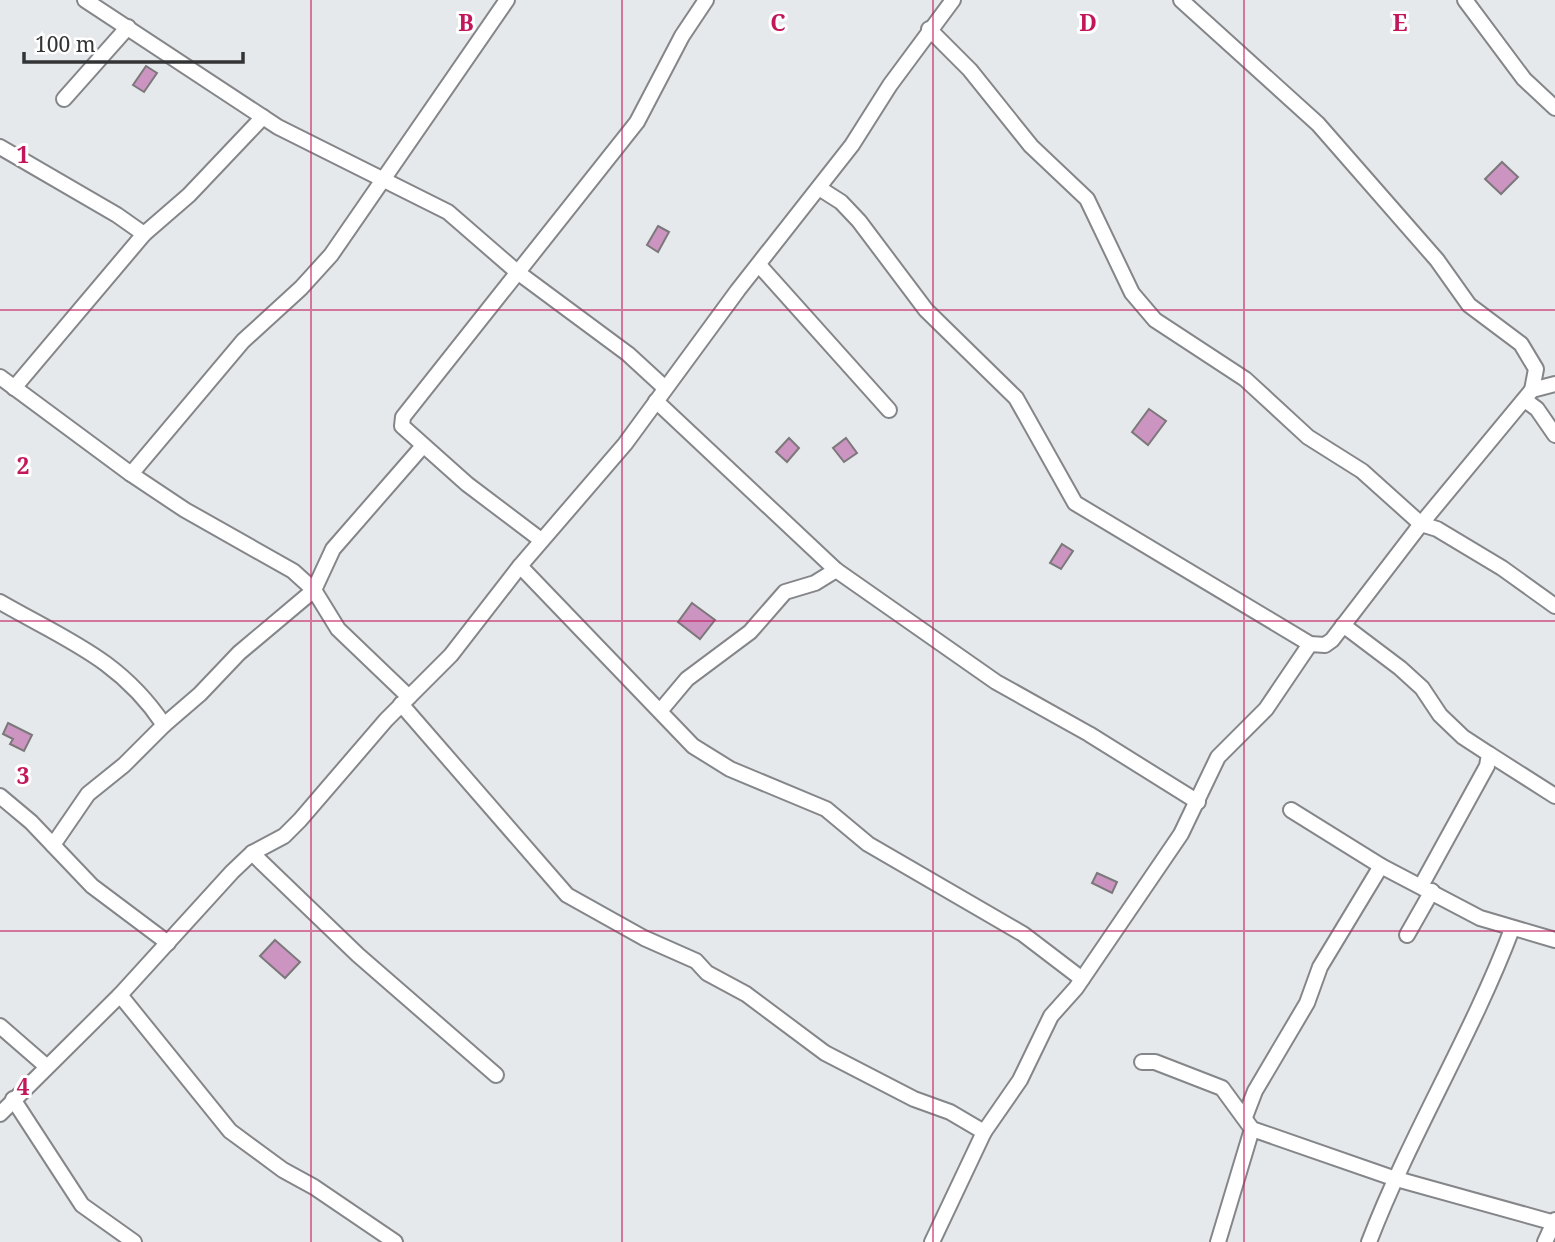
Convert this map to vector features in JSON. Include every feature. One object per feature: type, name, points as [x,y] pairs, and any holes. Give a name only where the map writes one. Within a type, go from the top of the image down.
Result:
[{"type":"street","points":[[85,0],[263,117],[416,194],[465,225],[516,271],[628,354],[665,388]]},
{"type":"street","points":[[131,474],[243,341],[301,288],[331,255],[507,0]]},
{"type":"street","points":[[541,540],[422,447],[402,426],[403,417],[516,271],[588,187],[637,122],[682,36],[706,0]]},
{"type":"street","points":[[0,1114],[120,995],[252,853],[284,836],[405,700],[452,655],[541,540],[599,476],[852,145],[929,29],[953,0]]},
{"type":"street","points":[[819,188],[841,202],[859,220],[926,310],[1016,398],[1075,503],[1310,644],[1325,645],[1421,524],[1529,395],[1536,369],[1521,344],[1469,304],[1437,260],[1318,124],[1181,0]]},
{"type":"street","points":[[1465,0],[1524,79],[1555,108]]},
{"type":"street","points":[[64,99],[128,27]]},
{"type":"street","points":[[929,29],[970,70],[1031,146],[1087,199],[1132,293],[1155,320],[1245,379],[1308,437],[1362,471],[1421,524],[1437,529],[1502,568],[1555,606]]},
{"type":"street","points":[[14,388],[144,234],[189,195],[263,117]]},
{"type":"street","points":[[0,147],[117,215],[144,234]]},
{"type":"street","points":[[759,265],[889,410]]},
{"type":"street","points":[[0,377],[131,474],[185,510],[276,560],[314,590],[338,629],[405,700],[567,895],[644,938],[696,961],[707,973],[746,994],[825,1053],[914,1099],[950,1112],[984,1132]]},
{"type":"street","points":[[1529,395],[1555,384]]},
{"type":"street","points":[[1529,395],[1555,435]]},
{"type":"street","points":[[656,401],[836,570],[987,676],[1089,734],[1198,802]]},
{"type":"street","points":[[53,845],[88,794],[124,765],[200,694],[239,653],[314,590],[333,549],[422,447]]},
{"type":"street","points":[[520,566],[693,746],[730,769],[826,809],[868,844],[1023,933],[1082,979]]},
{"type":"street","points":[[661,710],[687,679],[750,632],[785,592],[815,583],[836,570]]},
{"type":"street","points":[[0,602],[107,662],[135,687],[164,725]]},
{"type":"street","points":[[1343,625],[1422,688],[1440,715],[1463,737],[1555,796]]},
{"type":"street","points":[[932,1242],[984,1132],[1020,1080],[1051,1016],[1082,979],[1181,834],[1218,757],[1266,709],[1310,644]]},
{"type":"street","points":[[1408,935],[1426,888],[1487,766],[1489,754]]},
{"type":"street","points":[[0,796],[92,886],[168,943]]},
{"type":"street","points":[[1291,810],[1381,866],[1480,918],[1555,940]]},
{"type":"street","points":[[252,853],[358,955],[496,1076]]},
{"type":"street","points":[[1218,1242],[1255,1091],[1307,1003],[1321,967],[1381,866]]},
{"type":"street","points":[[1369,1242],[1393,1178],[1433,1105],[1453,1055],[1488,992],[1512,929]]},
{"type":"street","points":[[120,995],[230,1131],[283,1170],[314,1187],[395,1242]]},
{"type":"street","points":[[0,1026],[46,1066]]},
{"type":"street","points":[[1142,1062],[1155,1062],[1222,1088],[1248,1123],[1393,1178],[1555,1222],[1545,1242]]},
{"type":"street","points":[[13,1099],[82,1205],[134,1242]]},
{"type":"building","points":[[146,66],[157,73],[144,92],[133,85]]},
{"type":"building","points":[[1502,162],[1518,177],[1501,194],[1485,179]]},
{"type":"building","points":[[658,226],[669,232],[658,252],[647,245]]},
{"type":"building","points":[[1149,409],[1166,421],[1148,445],[1132,432]]},
{"type":"building","points":[[789,438],[799,448],[787,462],[776,452]]},
{"type":"building","points":[[846,438],[857,453],[844,462],[833,448]]},
{"type":"building","points":[[1062,544],[1073,551],[1061,569],[1050,563]]},
{"type":"building","points":[[692,603],[715,620],[700,639],[678,622]]},
{"type":"building","points":[[8,723],[32,735],[24,751],[10,744],[13,739],[3,734]]},
{"type":"building","points":[[1097,873],[1117,882],[1112,893],[1092,883]]},
{"type":"building","points":[[275,940],[300,962],[285,978],[260,956]]}]
